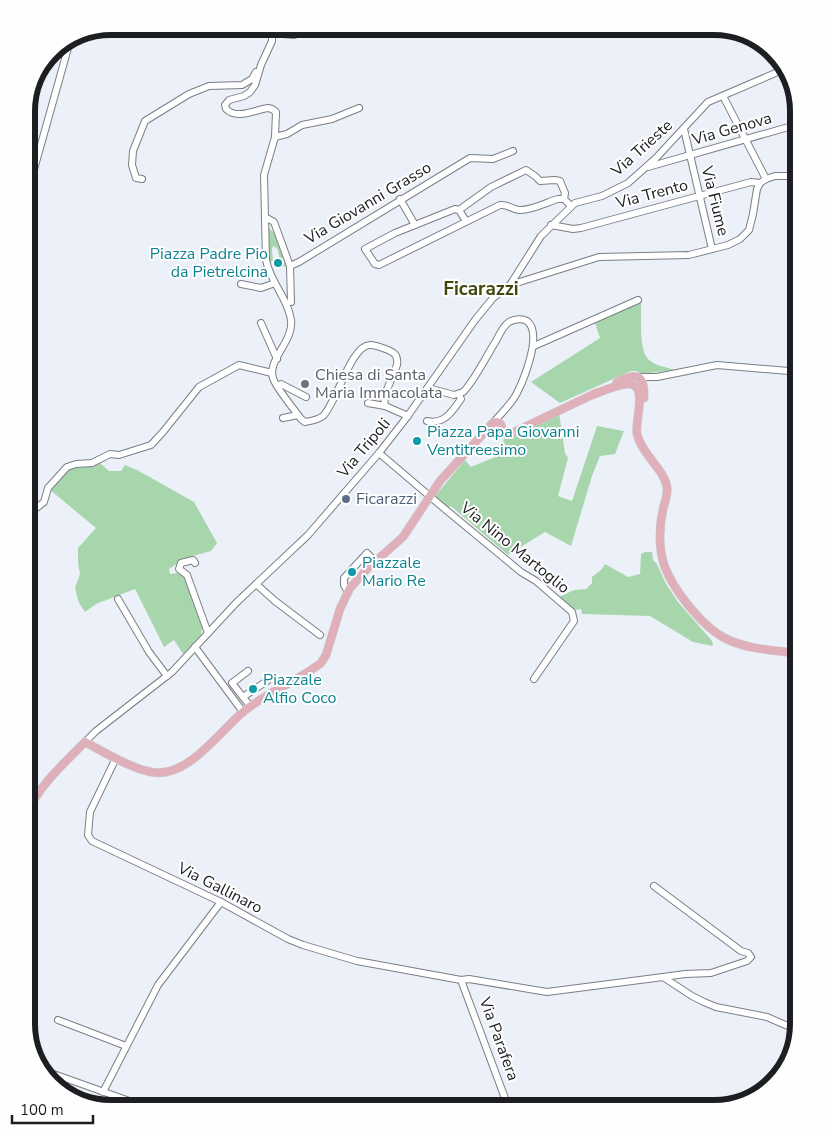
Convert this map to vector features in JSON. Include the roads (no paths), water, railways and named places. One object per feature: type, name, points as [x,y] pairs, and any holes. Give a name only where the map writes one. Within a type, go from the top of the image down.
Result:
[{"type":"main road","points":[[85,742],[116,758],[153,773],[166,773],[175,770],[194,758],[250,706],[321,664],[326,655],[340,609],[348,592],[359,576],[403,537],[440,481],[475,443],[495,429],[506,435],[629,376],[636,375],[641,380],[644,399],[637,419]]},
{"type":"main road","points":[[592,395],[625,383],[635,385],[639,396],[638,434],[643,449],[664,478],[666,484],[667,493],[660,532],[662,560],[671,578],[690,606],[713,631],[733,642],[790,652]]},
{"type":"main road","name":"Via Tripoli","points":[[35,800],[58,769],[85,742]]},
{"type":"street","points":[[272,35],[272,41],[259,70],[255,86],[244,96],[226,102],[226,109],[232,114],[264,108],[272,109],[276,112],[275,137],[264,175],[266,260],[286,304],[291,321],[290,335],[277,359],[272,373],[273,379],[305,422],[318,419],[323,416],[334,398],[358,350],[369,344],[393,352],[398,360],[384,397],[385,406]]},
{"type":"street","points":[[35,166],[68,49]]},
{"type":"street","points":[[142,179],[136,178],[132,157],[134,145],[145,121],[189,94],[209,86],[242,85],[252,79],[255,72],[259,70]]},
{"type":"street","name":"Via Trieste","points":[[510,286],[541,236],[571,206],[575,203],[602,196],[628,183],[684,129],[708,102],[779,72]]},
{"type":"street","points":[[723,96],[746,139],[763,181],[790,175]]},
{"type":"street","points":[[275,137],[287,134],[302,125],[332,119],[359,108]]},
{"type":"street","name":"Via Genova","points":[[644,168],[790,127]]},
{"type":"street","name":"Via Fiume","points":[[684,129],[712,249]]},
{"type":"street","name":"Via Giovanni Grasso","points":[[265,217],[274,222],[290,266],[470,158],[493,159],[513,151]]},
{"type":"street","points":[[564,199],[565,193],[560,181],[540,181],[526,170],[491,187],[459,210],[455,209],[395,232],[365,250],[375,264],[379,265],[500,205],[505,204],[514,209],[524,210],[558,199],[564,199],[571,206]]},
{"type":"street","name":"Via Trento","points":[[551,225],[573,229],[581,228],[750,182],[763,181]]},
{"type":"street","name":"Via Tripoli","points":[[85,742],[96,731],[167,676],[256,584],[308,535],[379,453],[408,416],[475,320],[494,298],[510,286],[599,257],[689,255],[728,245],[746,234],[750,227],[757,189],[763,181]]},
{"type":"street","points":[[400,199],[415,225]]},
{"type":"street","points":[[459,210],[466,221]]},
{"type":"street","points":[[290,266],[290,302]]},
{"type":"street","points":[[241,284],[261,288],[275,283]]},
{"type":"street","points":[[534,346],[638,300]]},
{"type":"street","points":[[428,388],[448,394],[459,394],[466,390],[509,322],[519,319],[525,320],[529,323],[532,330],[534,346],[517,394],[495,429]]},
{"type":"street","points":[[261,323],[277,359]]},
{"type":"street","points":[[602,391],[626,380],[641,380],[717,364],[790,371]]},
{"type":"street","points":[[35,510],[44,502],[48,488],[67,467],[76,464],[92,463],[110,454],[119,455],[151,445],[199,387],[239,365],[272,373]]},
{"type":"street","points":[[278,386],[281,384],[306,397]]},
{"type":"street","points":[[427,421],[440,421],[449,416],[461,399],[459,394]]},
{"type":"street","points":[[368,403],[385,406],[408,416]]},
{"type":"street","points":[[283,418],[298,415]]},
{"type":"street","name":"Via Nino Martoglio","points":[[379,453],[572,612],[574,621],[534,679]]},
{"type":"street","points":[[195,563],[193,560],[188,560],[181,563],[179,569],[188,575],[208,633]]},
{"type":"street","points":[[256,584],[320,635]]},
{"type":"street","points":[[118,599],[149,652],[167,676]]},
{"type":"street","points":[[195,647],[243,712]]},
{"type":"street","points":[[248,671],[232,683],[250,706]]},
{"type":"street","points":[[243,697],[267,681]]},
{"type":"street","name":"Via Gallinaro","points":[[116,758],[90,812],[88,835],[92,841],[221,902],[288,939],[322,952],[356,961],[461,980],[469,979],[547,992],[685,974],[711,973],[747,961],[751,956],[741,951],[685,911],[654,886]]},
{"type":"street","points":[[103,1092],[158,985],[221,902]]},
{"type":"street","points":[[663,977],[704,1002],[767,1016],[790,1027]]},
{"type":"street","name":"Via Parafera","points":[[461,980],[506,1100]]},
{"type":"street","points":[[58,1020],[126,1046]]},
{"type":"street","points":[[54,1074],[126,1100]]},
{"type":"place","name":"Piazza Padre Pio da Pietrelcina","points":[[278,263]]},
{"type":"place","name":"Chiesa di Santa Maria Immacolata","points":[[305,384]]},
{"type":"place","name":"Piazza Papa Giovanni Ventitreesimo","points":[[417,441]]},
{"type":"place","name":"Ficarazzi","points":[[346,499]]},
{"type":"place","name":"Piazzale Mario Re","points":[[352,572]]},
{"type":"place","name":"Piazzale Alfio Coco","points":[[253,689]]},
{"type":"district","name":"Ficarazzi","points":[[481,289]]}]
